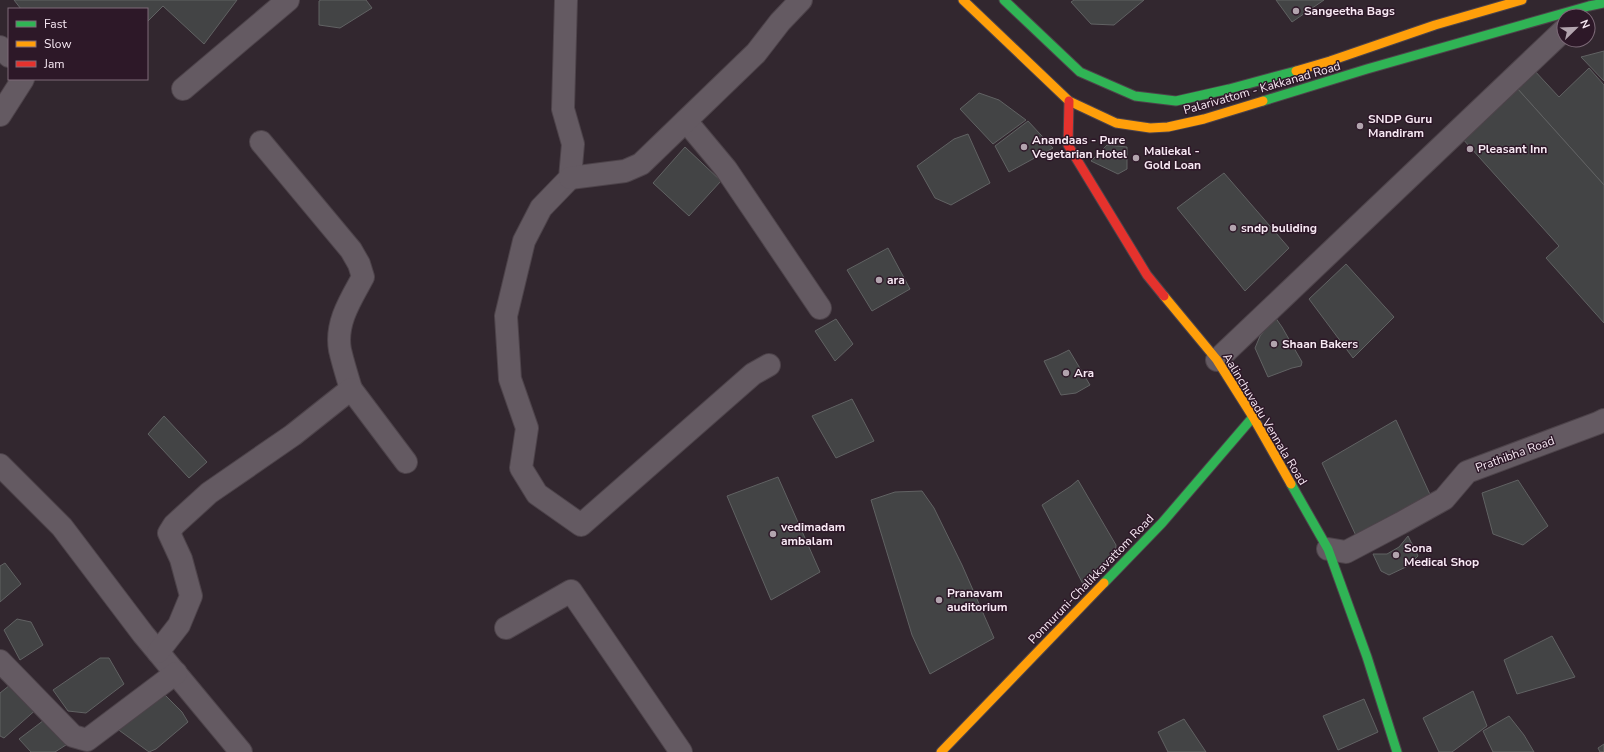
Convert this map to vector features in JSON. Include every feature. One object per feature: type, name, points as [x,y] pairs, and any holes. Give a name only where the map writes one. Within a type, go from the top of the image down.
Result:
[{"type":"main road","name":"Palarivattom - Kakkanad Road","points":[[963,0],[1069,101],[1116,123],[1150,128],[1168,127],[1204,119],[1367,69],[1590,6]]},
{"type":"main road","name":"Palarivattom - Kakkanad Road","points":[[1004,0],[1080,72],[1135,96],[1176,101],[1330,61],[1436,25],[1522,0]]},
{"type":"main road","name":"Aalinchuvadu Vennala Road","points":[[1069,101],[1068,145],[1147,275],[1217,360],[1253,417],[1328,549],[1367,657],[1397,752]]},
{"type":"main road","name":"Ponnuruni-Chalikkavattom Road","points":[[941,752],[1162,523],[1253,417]]},
{"type":"street","points":[[183,89],[288,0]]},
{"type":"street","points":[[566,0],[563,110],[573,144],[570,178]]},
{"type":"street","points":[[769,365],[753,374],[581,525],[537,494],[520,468],[527,428],[510,379],[506,316],[524,241],[541,208],[570,178],[625,171],[641,164],[756,53],[780,22],[801,0]]},
{"type":"street","points":[[1217,360],[1556,38]]},
{"type":"street","points":[[0,47],[8,55]]},
{"type":"street","points":[[0,115],[22,80]]},
{"type":"street","points":[[686,121],[726,169],[820,308]]},
{"type":"street","points":[[261,142],[351,250],[359,264],[363,276],[344,313],[340,327],[340,348],[351,389],[406,462]]},
{"type":"street","points":[[158,652],[179,625],[191,596],[181,559],[169,533],[174,525],[209,493],[293,435],[351,389]]},
{"type":"street","name":"Prathibha Road","points":[[1328,549],[1346,552],[1401,522],[1444,498],[1467,472],[1604,420]]},
{"type":"street","points":[[0,465],[62,527],[158,652],[241,752]]},
{"type":"street","points":[[506,628],[571,591],[681,752]]},
{"type":"street","points":[[0,661],[73,736],[87,740],[176,673]]},
{"type":"building","points":[[14,0],[237,0],[204,44],[163,6],[148,21],[148,8],[20,8]]},
{"type":"building","points":[[366,0],[372,8],[340,28],[319,25],[319,1]]},
{"type":"building","points":[[1074,0],[1144,0],[1114,25],[1091,24],[1071,2]]},
{"type":"building","name":"Sangeetha Bags","points":[[1276,0],[1324,0],[1292,22]]},
{"type":"building","points":[[1604,51],[1604,81],[1581,57]]},
{"type":"building","points":[[1589,68],[1604,85],[1604,185],[1516,87],[1533,69],[1559,97]]},
{"type":"building","points":[[1516,87],[1604,185],[1604,323],[1546,258],[1559,246],[1461,137]]},
{"type":"building","points":[[979,93],[999,100],[1026,120],[993,144],[960,109]]},
{"type":"building","name":"Anandaas - Pure Vegetarian Hotel","points":[[1028,121],[1053,148],[1009,172],[995,146]]},
{"type":"building","points":[[968,134],[990,183],[951,205],[935,198],[917,166],[954,139]]},
{"type":"building","points":[[1107,145],[1127,147],[1127,169],[1118,174],[1091,161]]},
{"type":"building","points":[[685,147],[721,181],[689,216],[653,183]]},
{"type":"building","name":"sndp buliding","points":[[1224,173],[1289,248],[1245,291],[1177,208]]},
{"type":"building","name":"ara","points":[[888,248],[910,289],[872,311],[847,270]]},
{"type":"building","points":[[1346,264],[1394,317],[1353,358],[1309,299]]},
{"type":"building","name":"Shaan Bakers","points":[[1275,317],[1302,362],[1301,366],[1268,377],[1255,348],[1260,336]]},
{"type":"building","points":[[836,319],[853,344],[835,361],[815,331]]},
{"type":"building","name":"Ara","points":[[1069,350],[1090,385],[1076,393],[1061,395],[1044,361]]},
{"type":"building","points":[[852,399],[874,441],[836,458],[812,416]]},
{"type":"building","points":[[164,416],[207,462],[189,478],[148,434]]},
{"type":"building","points":[[1396,420],[1433,501],[1358,540],[1322,463]]},
{"type":"building","name":"vedimadam ambalam","points":[[778,477],[820,572],[771,600],[727,496]]},
{"type":"building","points":[[1078,480],[1116,545],[1115,556],[1100,571],[1083,584],[1042,505]]},
{"type":"building","points":[[1518,480],[1548,526],[1523,545],[1493,534],[1482,493]]},
{"type":"building","name":"Pranavam auditorium","points":[[922,491],[934,508],[962,565],[994,638],[930,674],[912,635],[871,500],[895,492]]},
{"type":"building","name":"Sona Medical Shop","points":[[1408,536],[1418,556],[1408,566],[1389,575],[1381,571],[1373,554],[1387,554],[1399,547]]},
{"type":"building","points":[[5,563],[21,584],[0,602],[0,566]]},
{"type":"building","points":[[17,619],[31,622],[43,645],[20,660],[4,630]]},
{"type":"building","points":[[1552,636],[1575,677],[1517,694],[1504,660]]},
{"type":"building","points":[[100,658],[109,658],[124,684],[86,713],[68,711],[53,690]]},
{"type":"building","points":[[15,681],[39,707],[4,738],[0,736],[0,693]]},
{"type":"building","points":[[1473,691],[1487,726],[1452,752],[1439,752],[1423,718]]},
{"type":"building","points":[[165,695],[182,712],[188,722],[156,749],[149,752],[116,728],[150,701]]},
{"type":"building","points":[[1364,699],[1378,732],[1338,750],[1323,716]]},
{"type":"building","points":[[1509,716],[1524,735],[1534,752],[1493,752],[1483,731]]},
{"type":"building","points":[[48,717],[69,743],[55,752],[31,752],[19,739]]},
{"type":"building","points":[[1184,719],[1206,752],[1168,752],[1158,732]]},
{"type":"building","points":[[1604,744],[1604,752],[1600,752],[1598,748]]},
{"type":"traffic: fast","points":[[1004,0],[1080,72],[1135,96],[1176,101],[1229,89],[1296,71]]},
{"type":"traffic: fast","points":[[1263,101],[1367,69],[1604,3]]},
{"type":"traffic: fast","points":[[1104,583],[1162,523],[1253,417]]},
{"type":"traffic: fast","points":[[1291,484],[1328,549],[1367,657],[1397,752]]},
{"type":"traffic: slow","points":[[963,0],[1069,101],[1116,123],[1150,128],[1168,127],[1204,119],[1263,101]]},
{"type":"traffic: slow","points":[[1296,71],[1435,25],[1522,0]]},
{"type":"traffic: slow","points":[[1164,296],[1217,360],[1253,417],[1291,484]]},
{"type":"traffic: slow","points":[[941,752],[1104,583]]},
{"type":"traffic: jam","points":[[1069,101],[1068,145],[1147,275],[1164,296]]},
{"type":"place","name":"Sangeetha Bags","points":[[1296,11]]},
{"type":"place","name":"SNDP Guru Mandiram","points":[[1360,126]]},
{"type":"place","name":"Anandaas - Pure Vegetarian Hotel","points":[[1024,147]]},
{"type":"place","name":"Pleasant Inn","points":[[1470,149]]},
{"type":"place","name":"Maliekal - Gold Loan","points":[[1136,158]]},
{"type":"place","name":"sndp buliding","points":[[1233,228]]},
{"type":"place","name":"ara","points":[[879,280]]},
{"type":"place","name":"Shaan Bakers","points":[[1274,344]]},
{"type":"place","name":"Ara","points":[[1066,373]]},
{"type":"place","name":"vedimadam ambalam","points":[[773,534]]},
{"type":"place","name":"Sona Medical Shop","points":[[1396,555]]},
{"type":"place","name":"Pranavam auditorium","points":[[939,600]]}]
